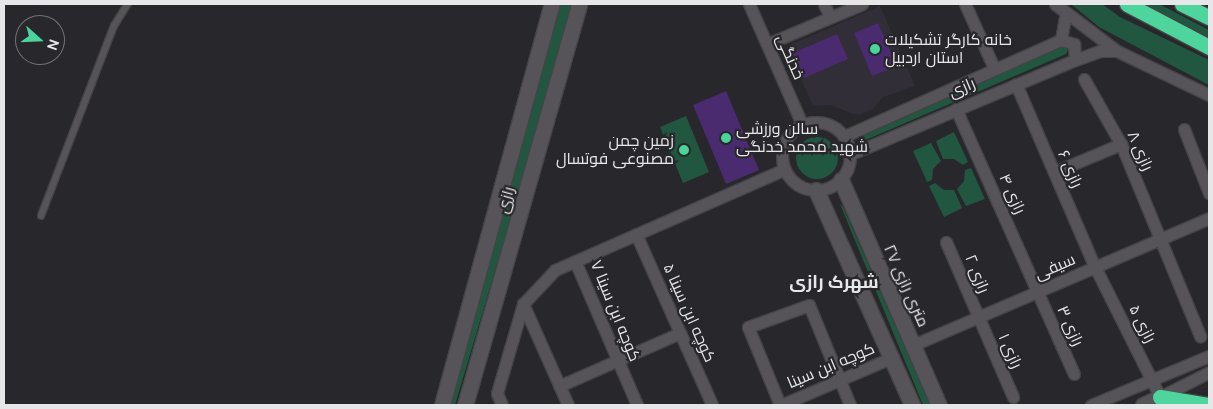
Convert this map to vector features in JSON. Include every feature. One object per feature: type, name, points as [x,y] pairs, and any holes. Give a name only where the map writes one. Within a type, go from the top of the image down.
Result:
[{"type":"highway","points":[[1127,4],[1209,48]]},
{"type":"highway","points":[[1182,4],[1209,17]]},
{"type":"highway","points":[[1160,397],[1209,405]]},
{"type":"street","name":"رازی","points":[[442,405],[552,4]]},
{"type":"street","name":"رازی","points":[[465,405],[579,4]]},
{"type":"street","name":"خدنگی","points":[[749,4],[802,124]]},
{"type":"street","points":[[824,4],[830,17]]},
{"type":"street","points":[[767,44],[862,4]]},
{"type":"street","points":[[965,4],[994,68]]},
{"type":"street","points":[[1055,4],[1117,51],[1209,95]]},
{"type":"street","points":[[1066,13],[1061,40],[1074,44],[1075,60]]},
{"type":"street","name":"رازی","points":[[845,136],[994,68],[1061,40]]},
{"type":"street","name":"رازی","points":[[851,154],[1100,50],[1117,51]]},
{"type":"street","name":"رازی ۸","points":[[1084,79],[1120,144],[1200,336]]},
{"type":"street","name":"رازی ۶","points":[[1016,84],[1095,267]]},
{"type":"street","name":"رازی ۴","points":[[956,109],[1037,292]]},
{"type":"street","points":[[826,122],[845,136],[851,154],[846,172],[841,180],[816,190],[797,184],[785,170],[782,159],[786,138],[802,124],[826,122]]},
{"type":"street","points":[[1184,129],[1209,193]]},
{"type":"street","points":[[1054,172],[1120,144]]},
{"type":"street","points":[[636,234],[785,170]]},
{"type":"street","name":"۲۷ متری رازی","points":[[841,180],[939,405]]},
{"type":"street","points":[[816,190],[894,357],[912,405]]},
{"type":"street","points":[[495,211],[519,219]]},
{"type":"street","name":"سیفی","points":[[913,345],[1209,218]]},
{"type":"street","name":"کوچه ابن سینا ۷","points":[[636,234],[575,261],[637,405]]},
{"type":"street","name":"کوچه ابن سینا ۵","points":[[636,234],[712,405]]},
{"type":"street","name":"رازی ۲","points":[[946,242],[977,318]]},
{"type":"street","points":[[493,405],[522,304],[555,270],[575,261]]},
{"type":"street","name":"رازی ۵","points":[[1095,267],[1160,397]]},
{"type":"street","name":"رازی ۳","points":[[1037,292],[1074,374]]},
{"type":"street","points":[[522,304],[568,405]]},
{"type":"street","points":[[781,405],[748,326],[809,305],[850,405]]},
{"type":"street","name":"رازی ۱","points":[[977,318],[1013,397]]},
{"type":"street","points":[[559,386],[680,333]]},
{"type":"street","points":[[1090,405],[1209,356]]},
{"type":"street","name":"کوچه ابن سینا","points":[[781,405],[894,357]]},
{"type":"street","points":[[1143,405],[1209,372]]},
{"type":"street","points":[[497,392],[502,405]]},
{"type":"lane","points":[[41,216],[114,26],[128,4]]},
{"type":"shaded area","points":[[880,6],[915,86],[883,97],[873,109],[861,114],[853,114],[830,105],[813,106],[788,50],[790,45]]},
{"type":"green space","points":[[561,4],[572,4],[455,405],[447,405]]},
{"type":"green space","points":[[1071,4],[1102,4],[1120,17],[1209,60],[1209,85],[1099,27]]},
{"type":"green space","points":[[1145,4],[1159,4],[1209,30],[1209,39]]},
{"type":"green space","points":[[1064,46],[1068,50],[1066,54],[861,142],[863,136]]},
{"type":"green space","name":"زمین چمن مصنوعی فوتسال","points":[[686,116],[709,172],[683,183],[660,127]]},
{"type":"green space","points":[[954,132],[968,162],[963,165],[954,159],[943,159],[936,141]]},
{"type":"green space","points":[[817,137],[832,143],[838,158],[832,173],[817,179],[802,173],[796,158],[802,143]]},
{"type":"green space","points":[[931,143],[941,161],[933,169],[932,180],[927,182],[913,151]]},
{"type":"green space","points":[[971,168],[985,199],[966,206],[957,189],[964,181],[965,170]]},
{"type":"green space","points":[[935,183],[944,190],[954,190],[962,208],[944,217],[929,186]]},
{"type":"green space","points":[[840,204],[843,207],[930,405],[923,405]]},
{"type":"building","name":"خانه کارگر تشکیلات استان اردبیل","points":[[878,23],[897,66],[872,76],[854,33]]},
{"type":"building","points":[[837,34],[848,59],[804,78],[793,53]]},
{"type":"building","name":"سالن ورزشی شهید محمد خدنگی","points":[[726,91],[759,170],[726,184],[693,105]]},
{"type":"place","name":"خانه کارگر تشکیلات استان اردبیل","points":[[875,49]]},
{"type":"place","name":"سالن ورزشی شهید محمد خدنگی","points":[[726,138]]},
{"type":"place","name":"زمین چمن مصنوعی فوتسال","points":[[684,150]]},
{"type":"district","name":"شهرک رازی","points":[[834,282]]}]
